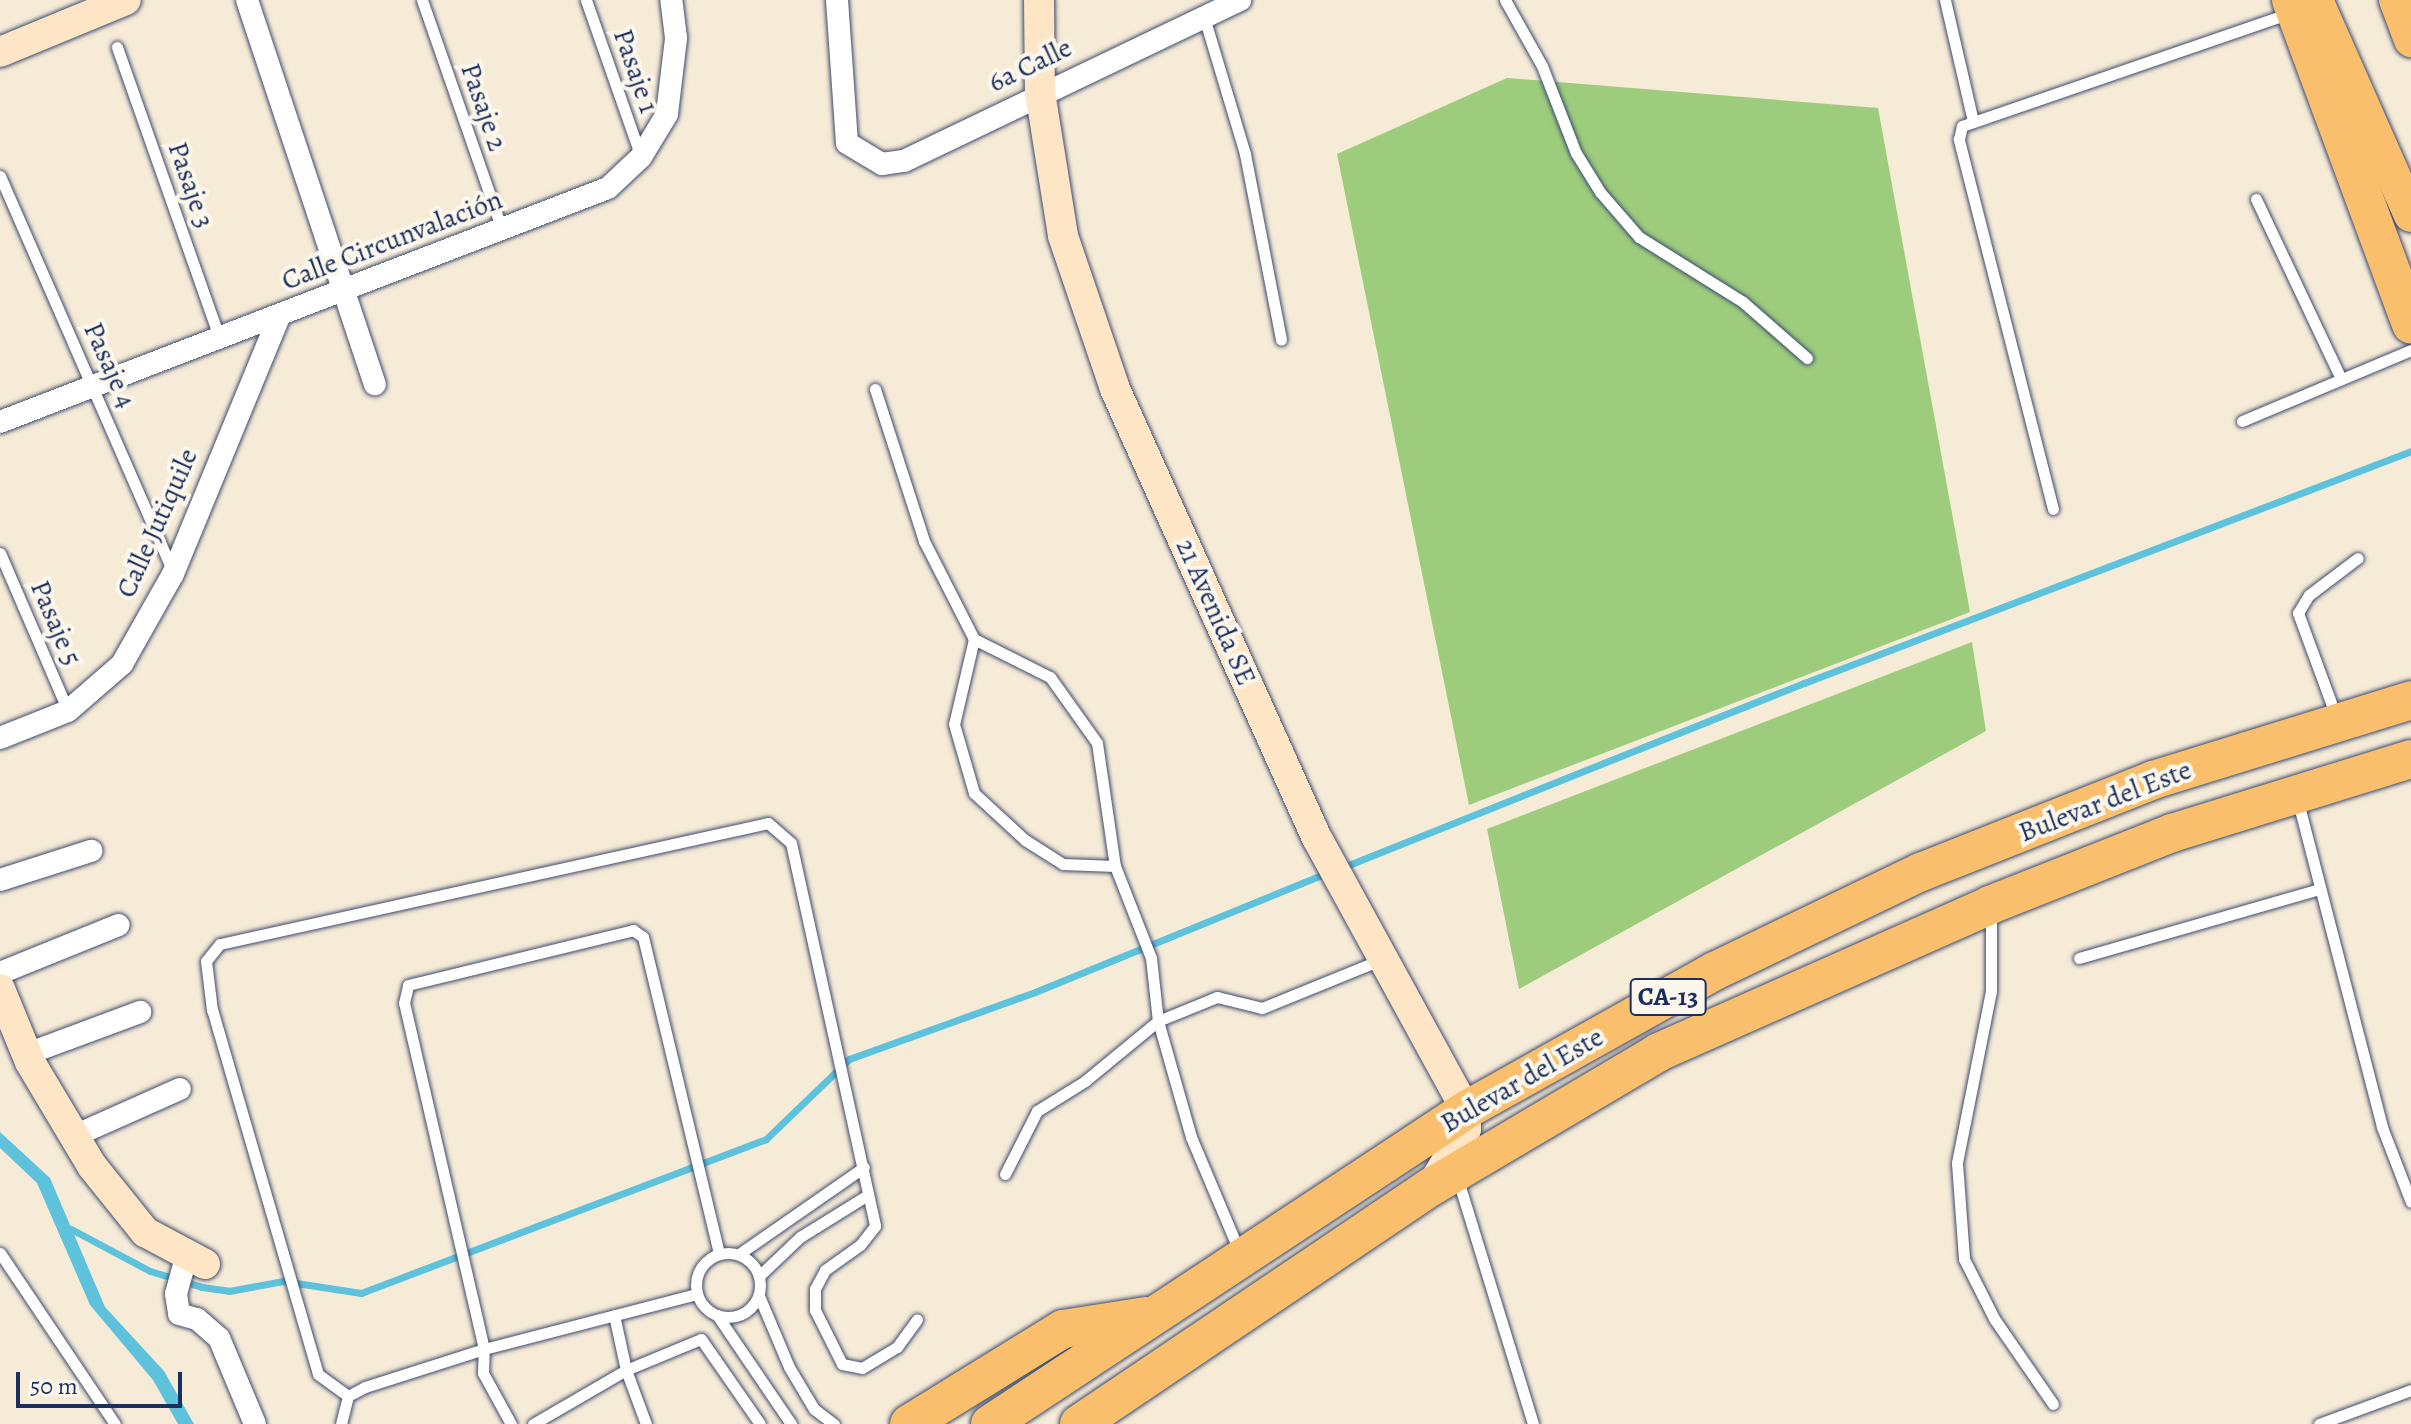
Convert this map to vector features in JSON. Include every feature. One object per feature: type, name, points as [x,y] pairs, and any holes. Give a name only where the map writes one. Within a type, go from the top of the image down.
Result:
[{"type":"highway","points":[[2301,4],[2411,325]]},
{"type":"highway","name":"Bulevar del Este","points":[[990,1424],[1466,1110],[1715,971],[1921,872],[2153,780],[2411,700]]},
{"type":"highway","name":"Bulevar del Este","points":[[1079,1424],[1106,1411],[1443,1180],[1659,1052],[1990,905],[2172,833],[2411,759]]},
{"type":"highway","points":[[909,1424],[1063,1329],[1153,1316]]},
{"type":"main road","points":[[2396,0],[2411,40]]},
{"type":"main road","points":[[2301,4],[2411,215]]},
{"type":"street","points":[[0,52],[126,0]]},
{"type":"street","points":[[247,0],[375,384]]},
{"type":"street","name":"Calle Circunvalación","points":[[0,422],[608,188],[641,157],[671,98],[676,38],[671,0]]},
{"type":"street","name":"6a Calle","points":[[837,0],[847,143],[882,164],[904,161],[1040,92],[1240,0]]},
{"type":"street","name":"21 Avenida SE","points":[[1039,0],[1040,92],[1063,236],[1115,389],[1317,838],[1380,960],[1466,1110]]},
{"type":"street","name":"Calle Jutiquile","points":[[0,738],[68,711],[122,664],[173,574],[280,315]]},
{"type":"street","points":[[0,880],[91,851]]},
{"type":"street","points":[[0,973],[119,925]]},
{"type":"street","points":[[0,989],[27,1054],[72,1137],[145,1232],[192,1262],[176,1294],[179,1314],[197,1319],[219,1338],[255,1424]]},
{"type":"street","points":[[27,1054],[140,1012]]},
{"type":"street","points":[[72,1137],[180,1089]]},
{"type":"street","points":[[1443,1180],[1466,1129],[1466,1110]]},
{"type":"lane","name":"Pasaje 2","points":[[422,0],[502,230]]},
{"type":"lane","name":"Pasaje 1","points":[[586,0],[641,157]]},
{"type":"lane","points":[[1505,0],[1542,66],[1576,153],[1600,192],[1639,237],[1743,302],[1807,358]]},
{"type":"lane","points":[[1945,0],[1973,121]]},
{"type":"lane","points":[[2053,509],[1959,139],[1962,126],[2301,4]]},
{"type":"lane","points":[[1204,17],[1245,154],[1281,340]]},
{"type":"lane","name":"Pasaje 3","points":[[117,47],[220,339]]},
{"type":"lane","name":"Pasaje 4","points":[[0,176],[94,385],[173,574]]},
{"type":"lane","points":[[2256,199],[2341,379]]},
{"type":"lane","points":[[2242,421],[2411,350]]},
{"type":"lane","points":[[875,389],[924,541],[974,639],[1050,677],[1097,743],[1115,866],[1151,958],[1158,1021],[1191,1137],[1242,1257]]},
{"type":"lane","name":"Pasaje 5","points":[[0,553],[68,711]]},
{"type":"lane","points":[[2338,721],[2298,613],[2309,595],[2358,558]]},
{"type":"lane","points":[[974,639],[954,724],[974,793],[1025,840],[1063,864],[1115,866]]},
{"type":"lane","points":[[2296,794],[2382,1127],[2411,1202]]},
{"type":"lane","points":[[348,1396],[318,1374],[212,1010],[206,961],[220,944],[768,823],[791,843],[875,1226],[860,1245],[825,1270],[815,1289],[822,1334],[842,1364],[862,1368],[897,1347],[917,1319]]},
{"type":"lane","points":[[2079,958],[2320,889]]},
{"type":"lane","points":[[1990,905],[1991,991],[1957,1163],[1964,1259],[1995,1320],[2053,1404]]},
{"type":"lane","points":[[511,1424],[483,1373],[484,1349],[404,1003],[408,985],[422,978],[633,930],[643,937],[719,1254]]},
{"type":"lane","points":[[1005,1174],[1037,1111],[1085,1081],[1158,1021],[1217,997],[1262,1008],[1380,960]]},
{"type":"lane","points":[[697,1294],[703,1265],[719,1254],[739,1254],[864,1167]]},
{"type":"lane","points":[[1443,1180],[1533,1424]]},
{"type":"lane","points":[[759,1276],[800,1237],[866,1196]]},
{"type":"lane","points":[[0,1253],[115,1424]]},
{"type":"lane","points":[[739,1254],[759,1276],[759,1296],[789,1367],[814,1409],[834,1424]]},
{"type":"lane","points":[[348,1396],[484,1349],[697,1294]]},
{"type":"lane","points":[[697,1294],[717,1315],[791,1424]]},
{"type":"lane","points":[[717,1315],[746,1311],[759,1296]]},
{"type":"lane","points":[[614,1315],[626,1370],[645,1424]]},
{"type":"lane","points":[[533,1424],[626,1370],[701,1339],[760,1424]]},
{"type":"lane","points":[[2319,1424],[2411,1390]]},
{"type":"lane","points":[[341,1424],[348,1396]]},
{"type":"green space","points":[[1507,78],[1878,108],[1970,612],[1469,805],[1337,154]]},
{"type":"green space","points":[[1972,642],[1986,731],[1519,989],[1487,829]]},
{"type":"water","points":[[0,1132],[50,1178],[105,1307],[164,1371],[194,1424],[178,1424],[153,1380],[90,1305],[37,1183],[0,1148]]},
{"type":"waterway","points":[[1341,868],[1804,683],[2411,451]]},
{"type":"waterway","points":[[71,1229],[150,1271],[202,1287],[229,1291],[283,1281],[361,1293],[766,1139],[849,1059],[1035,992],[1329,872]]}]
